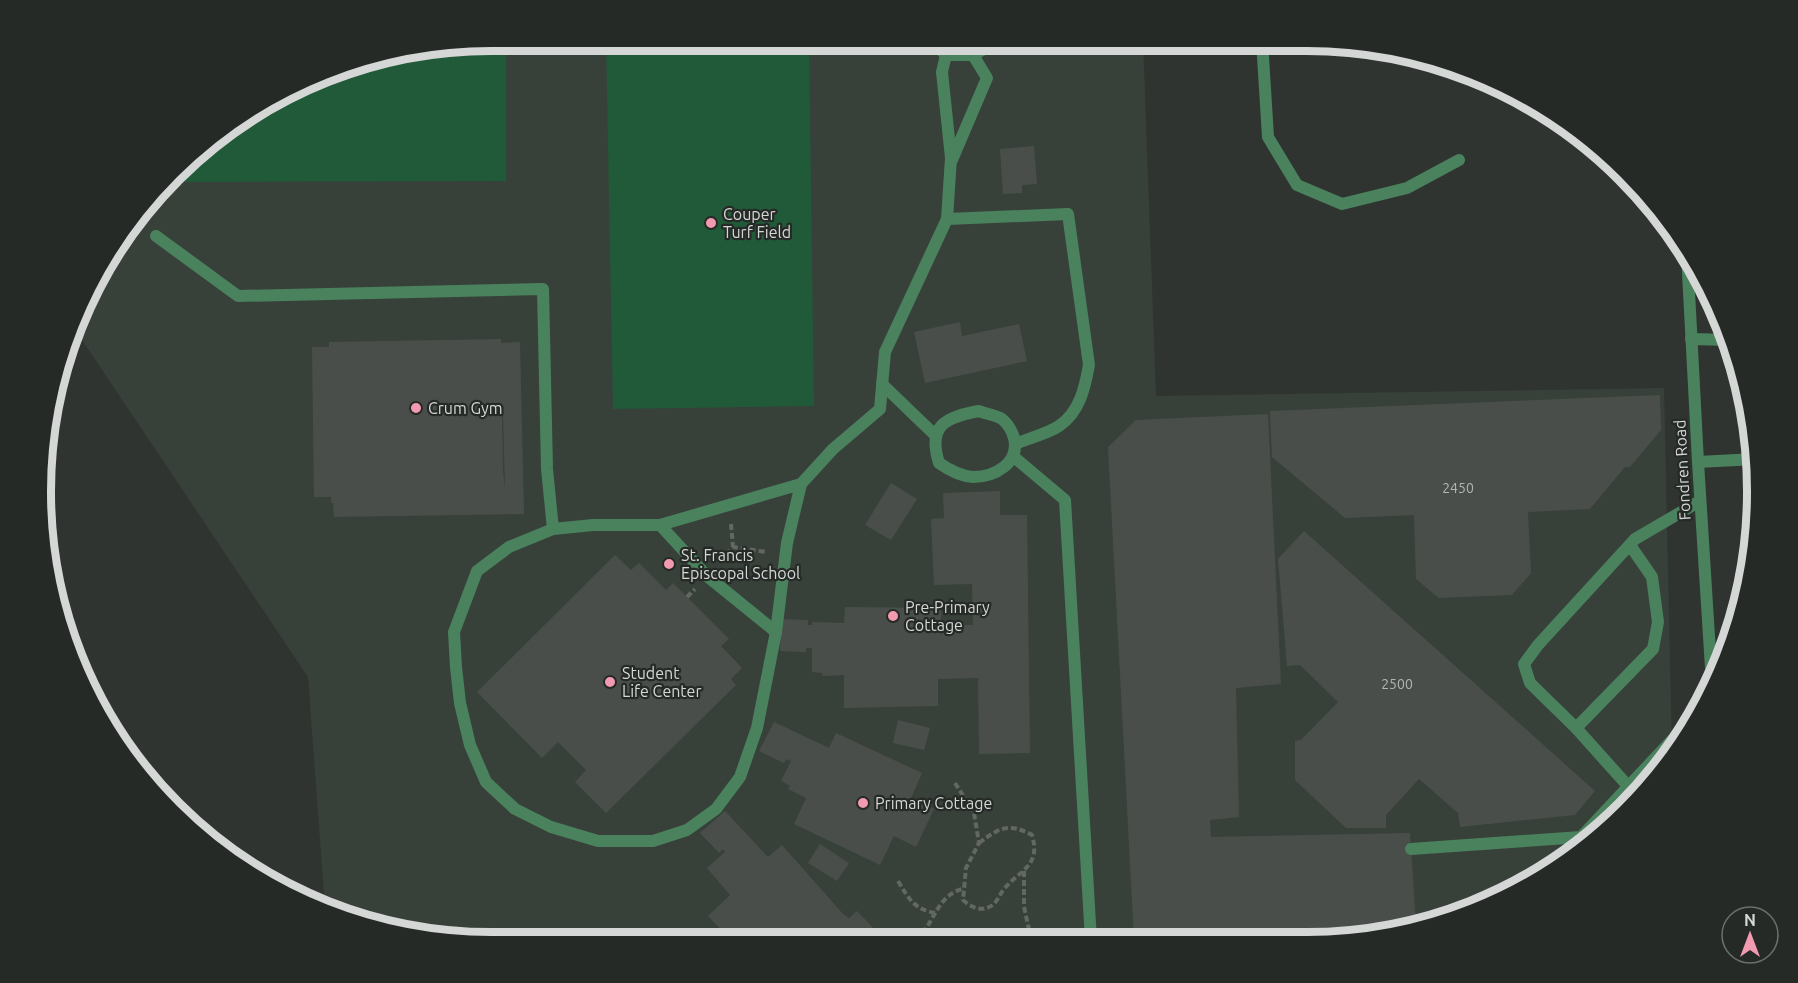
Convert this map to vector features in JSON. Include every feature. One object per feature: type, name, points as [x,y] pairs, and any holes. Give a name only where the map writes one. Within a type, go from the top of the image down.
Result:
[{"type":"street","points":[[942,51],[946,55],[973,55],[980,51]]},
{"type":"street","points":[[1263,51],[1268,136],[1297,185],[1342,204],[1407,188],[1459,160]]},
{"type":"street","points":[[801,484],[660,525],[593,525],[553,529],[509,547],[477,571],[454,632],[460,703],[470,745],[486,782],[515,809],[551,827],[598,841],[653,841],[687,830],[716,809],[740,777],[757,729],[776,632],[785,555],[801,484],[833,449],[880,409],[885,352],[947,219],[951,161],[942,72],[946,55]]},
{"type":"street","points":[[951,161],[987,78],[973,55]]},
{"type":"street","points":[[947,219],[1068,214],[1089,365],[1085,389],[1081,400],[1059,426],[1016,444]]},
{"type":"street","points":[[156,236],[238,296],[543,290],[547,469],[553,529]]},
{"type":"street","name":"Fondren Road","points":[[1688,271],[1711,665]]},
{"type":"street","points":[[1691,339],[1720,340]]},
{"type":"street","points":[[882,384],[936,436]]},
{"type":"street","points":[[980,411],[1001,419],[1012,430],[1016,444],[1014,457],[1000,471],[974,477],[954,473],[939,463],[934,450],[936,436],[941,423],[956,416],[980,411]]},
{"type":"street","points":[[1014,457],[1065,500],[1091,932]]},
{"type":"street","points":[[1698,462],[1746,460]]},
{"type":"street","points":[[1628,786],[1530,683],[1524,664],[1538,645],[1635,539],[1700,501]]},
{"type":"street","points":[[660,525],[707,576],[776,632]]},
{"type":"street","points":[[1576,729],[1653,649],[1658,622],[1652,577],[1630,545]]},
{"type":"street","points":[[1584,833],[1665,747]]},
{"type":"street","points":[[1411,849],[1580,837]]},
{"type":"path","points":[[687,597],[734,547],[785,555]]},
{"type":"path","points":[[955,783],[974,813],[980,843]]},
{"type":"path","points":[[1003,827],[1023,830],[1032,835],[1035,847],[1034,857],[1029,867],[1024,870],[989,907],[980,909],[970,906],[963,900],[962,889],[966,868],[980,843],[992,832],[1003,827]]},
{"type":"path","points":[[1024,870],[1024,907],[1030,932]]},
{"type":"path","points":[[898,881],[912,904],[935,914]]},
{"type":"path","points":[[925,932],[946,896],[962,889]]},
{"type":"shaded area","name":"St. Francis Episcopal School","points":[[492,51],[1143,51],[1156,396],[1664,388],[1672,738],[1638,782],[1618,803],[1597,823],[1551,858],[1501,887],[1475,898],[1448,909],[1392,924],[1306,932],[492,932],[406,924],[350,909],[331,901],[324,894],[308,677],[80,336],[96,297],[125,247],[160,201],[201,160],[247,125],[297,96],[350,74],[406,59]]},
{"type":"green space","points":[[506,51],[506,181],[185,182],[185,176],[201,160],[247,125],[297,96],[323,85],[350,74],[406,59],[463,52]]},
{"type":"green space","name":"Couper Turf Field","points":[[606,51],[809,51],[814,406],[613,409]]},
{"type":"building","points":[[1034,146],[1037,184],[1022,185],[1022,193],[1003,194],[1000,149]]},
{"type":"building","points":[[960,322],[962,336],[1019,324],[1027,361],[925,383],[914,332]]},
{"type":"building","name":"Crum Gym","points":[[501,339],[501,343],[520,342],[524,514],[334,517],[331,497],[314,497],[312,347],[329,347],[329,342]],"holes":[[[503,413],[505,489],[503,470]]]},
{"type":"building","points":[[1660,395],[1661,430],[1630,467],[1625,467],[1590,509],[1528,512],[1531,573],[1512,595],[1439,598],[1416,579],[1414,515],[1345,518],[1272,457],[1270,411]]},
{"type":"building","points":[[1268,414],[1281,684],[1236,688],[1239,817],[1210,820],[1211,837],[1410,833],[1416,918],[1392,924],[1335,931],[1134,932],[1108,447],[1136,420]]},
{"type":"building","points":[[891,483],[917,499],[891,540],[865,525]]},
{"type":"building","name":"Pre-Primary Cottage","points":[[1000,491],[1000,515],[1027,515],[1030,753],[979,754],[978,678],[938,679],[938,706],[844,708],[844,675],[823,676],[822,673],[812,672],[812,648],[806,648],[806,652],[780,651],[782,619],[808,620],[808,625],[812,625],[812,622],[844,623],[845,607],[941,608],[941,625],[973,625],[972,584],[934,585],[931,519],[944,518],[943,493]]},
{"type":"building","points":[[1304,531],[1595,791],[1575,815],[1460,827],[1458,813],[1419,779],[1386,815],[1386,828],[1346,828],[1295,780],[1295,741],[1301,740],[1338,702],[1300,665],[1287,666],[1278,559]]},
{"type":"building","name":"Student Life Center","points":[[615,555],[631,570],[639,563],[666,590],[673,583],[729,639],[721,646],[742,668],[731,679],[736,685],[606,813],[575,782],[586,770],[558,742],[542,758],[477,692]]},
{"type":"building","points":[[898,720],[930,728],[924,750],[893,743]]},
{"type":"building","name":"Primary Cottage","points":[[774,722],[829,748],[836,733],[922,773],[911,798],[934,809],[916,847],[894,836],[880,865],[794,824],[806,798],[788,789],[790,786],[781,781],[791,761],[786,759],[784,763],[759,751]]},
{"type":"building","points":[[725,811],[768,857],[782,845],[844,915],[849,918],[857,911],[877,932],[723,932],[708,916],[730,895],[707,868],[725,852],[723,849],[719,853],[700,833]]},
{"type":"building","points":[[820,844],[849,863],[837,881],[808,863]]},
{"type":"place","name":"Couper Turf Field","points":[[711,223]]},
{"type":"place","name":"Crum Gym","points":[[416,408]]},
{"type":"place","name":"St. Francis Episcopal School","points":[[669,564]]},
{"type":"place","name":"Pre-Primary Cottage","points":[[893,616]]},
{"type":"place","name":"Student Life Center","points":[[610,682]]},
{"type":"place","name":"Primary Cottage","points":[[863,803]]}]
